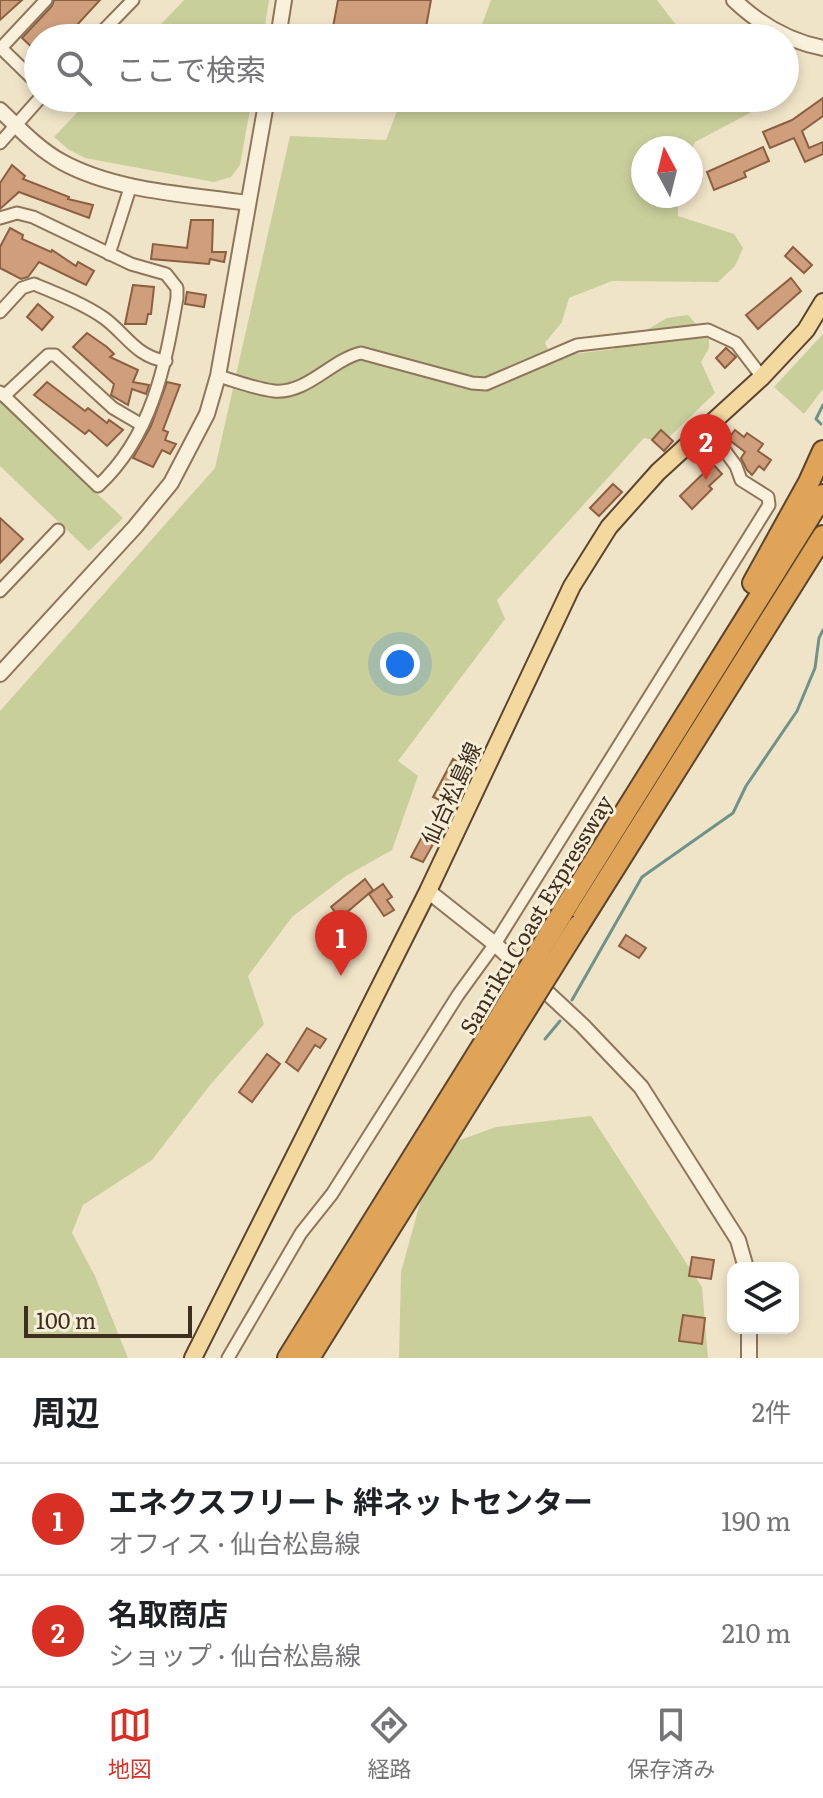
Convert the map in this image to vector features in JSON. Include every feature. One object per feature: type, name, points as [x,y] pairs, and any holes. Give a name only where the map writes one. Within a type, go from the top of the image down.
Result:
[{"type":"highway","points":[[653,766],[809,482],[823,451]]},
{"type":"highway","name":"Sanriku Coast Expressway","points":[[571,918],[653,766],[823,495]]},
{"type":"highway","name":"Sanriku Coast Expressway","points":[[309,1358],[571,918],[743,663],[823,536]]},
{"type":"highway","points":[[743,663],[823,561]]},
{"type":"highway","name":"Sanriku Coast Expressway","points":[[288,1358],[502,1031]]},
{"type":"main road","name":"仙台松島線","points":[[194,1357],[428,891],[572,586],[609,527],[658,472],[762,377],[806,330],[823,302]]},
{"type":"street","points":[[24,70],[1,48],[46,0]]},
{"type":"street","points":[[110,24],[133,0]]},
{"type":"street","points":[[280,24],[284,0]]},
{"type":"street","points":[[734,0],[763,24]]},
{"type":"street","points":[[799,41],[823,48]]},
{"type":"street","points":[[0,110],[60,161],[89,174],[131,185],[248,203]]},
{"type":"street","points":[[0,143],[27,112]]},
{"type":"street","points":[[0,674],[135,527],[171,483],[207,414],[218,376],[264,112]]},
{"type":"street","points":[[109,254],[131,185]]},
{"type":"street","points":[[0,218],[17,213],[33,217],[131,264],[159,271],[172,280],[177,288],[177,298],[166,361],[155,400],[142,425],[116,469],[98,486],[2,394],[48,355],[55,355],[113,408],[142,425]]},
{"type":"street","points":[[0,312],[22,288],[34,284],[104,318],[139,351],[152,359],[166,361]]},
{"type":"street","points":[[218,376],[275,391],[299,387],[345,357],[361,353],[486,384],[577,345],[708,330],[723,334],[736,343],[762,377]]},
{"type":"street","points":[[228,1358],[301,1233],[332,1194],[458,995],[495,944],[767,508],[768,497],[741,480],[736,466],[707,426]]},
{"type":"street","points":[[767,508],[779,516]]},
{"type":"street","points":[[0,591],[58,530]]},
{"type":"street","points":[[428,891],[495,944],[583,1026],[641,1087],[738,1240],[744,1262]]},
{"type":"street","points":[[749,1334],[749,1358]]},
{"type":"green space","points":[[184,0],[269,0],[265,24],[161,24]]},
{"type":"green space","points":[[491,0],[657,0],[675,24],[482,24]]},
{"type":"green space","points":[[78,112],[249,112],[240,165],[231,177],[214,182],[85,158],[54,137]]},
{"type":"green space","points":[[397,112],[752,112],[703,138],[631,136],[631,208],[678,208],[678,216],[734,234],[743,248],[735,266],[718,282],[612,281],[569,298],[562,322],[545,343],[555,363],[573,354],[614,349],[667,318],[688,315],[709,338],[709,348],[701,362],[715,393],[664,442],[644,438],[497,600],[505,619],[398,761],[418,776],[392,850],[346,876],[292,917],[248,976],[264,1024],[210,1085],[152,1160],[83,1205],[72,1233],[95,1276],[128,1358],[0,1358],[0,711],[215,468],[290,136],[386,140]]},
{"type":"green space","points":[[823,334],[823,389],[804,414],[774,387]]},
{"type":"green space","points":[[0,402],[123,518],[89,551],[0,466]]},
{"type":"green space","points":[[591,1116],[702,1287],[708,1358],[399,1358],[401,1272],[428,1174],[452,1143],[496,1127]]},
{"type":"building","points":[[0,0],[22,0],[0,20]]},
{"type":"building","points":[[54,0],[100,0],[78,24],[35,24]]},
{"type":"building","points":[[338,0],[431,0],[427,24],[334,24]]},
{"type":"building","points":[[823,98],[823,116],[802,131],[809,148],[823,142],[823,154],[805,162],[794,138],[770,148],[763,132],[792,120]]},
{"type":"building","points":[[763,147],[769,161],[744,172],[746,177],[714,190],[707,172]]},
{"type":"building","points":[[12,165],[25,176],[23,179],[68,199],[93,205],[89,218],[19,192],[0,209],[0,183]]},
{"type":"building","points":[[191,220],[213,220],[212,252],[226,252],[224,262],[210,259],[209,264],[151,259],[153,244],[187,248]]},
{"type":"building","points":[[10,228],[23,235],[22,239],[52,250],[76,266],[78,262],[94,271],[86,285],[39,262],[28,277],[21,279],[0,268],[0,247]]},
{"type":"building","points":[[793,247],[812,265],[804,273],[785,256]]},
{"type":"building","points":[[791,278],[801,291],[758,329],[746,315]]},
{"type":"building","points":[[133,285],[154,287],[151,314],[148,314],[146,324],[125,324]]},
{"type":"building","points":[[187,292],[206,295],[204,307],[185,304]]},
{"type":"building","points":[[38,304],[53,317],[42,330],[27,317]]},
{"type":"building","points":[[87,333],[114,354],[110,357],[138,370],[133,382],[149,385],[146,394],[132,389],[128,405],[111,395],[114,384],[73,347]]},
{"type":"building","points":[[726,348],[736,357],[725,368],[716,358]]},
{"type":"building","points":[[47,382],[85,411],[88,408],[107,423],[109,420],[123,430],[107,446],[89,430],[85,434],[34,395]]},
{"type":"building","points":[[167,382],[180,385],[163,430],[168,432],[165,440],[176,444],[170,454],[162,450],[153,467],[133,458],[151,426]]},
{"type":"building","points":[[661,430],[673,441],[664,451],[652,440]]},
{"type":"building","points":[[735,430],[744,437],[747,433],[763,444],[758,451],[771,460],[764,470],[759,466],[752,475],[747,470],[741,458],[745,452],[728,439]]},
{"type":"building","points":[[713,464],[722,474],[692,509],[680,496]]},
{"type":"building","points":[[613,484],[622,492],[599,516],[590,508]]},
{"type":"building","points":[[0,518],[23,539],[0,563]]},
{"type":"building","points":[[461,757],[474,765],[467,776],[462,773],[446,803],[433,797],[453,759],[458,762]]},
{"type":"building","points":[[424,833],[436,839],[423,862],[411,857]]},
{"type":"building","points":[[365,879],[373,890],[340,918],[331,907]]},
{"type":"building","points":[[383,884],[392,897],[387,900],[394,910],[384,916],[369,894]]},
{"type":"building","points":[[626,935],[646,948],[639,958],[619,946]]},
{"type":"building","points":[[307,1028],[326,1039],[320,1048],[315,1045],[298,1071],[286,1062]]},
{"type":"building","points":[[267,1054],[280,1064],[252,1102],[239,1092]]},
{"type":"building","points":[[692,1257],[714,1260],[711,1279],[689,1276]]},
{"type":"building","points":[[683,1315],[705,1318],[702,1344],[679,1341]]},
{"type":"waterway","points":[[821,424],[816,419],[823,405]]},
{"type":"waterway","points":[[572,1000],[642,877],[733,813],[746,786],[797,711],[815,668],[823,630]]},
{"type":"waterway","points":[[545,1039],[560,1021]]},
{"type":"place","name":"名取商店","points":[[706,480]]},
{"type":"place","name":"エネクスフリート 絆ネットセンター","points":[[341,976]]}]
